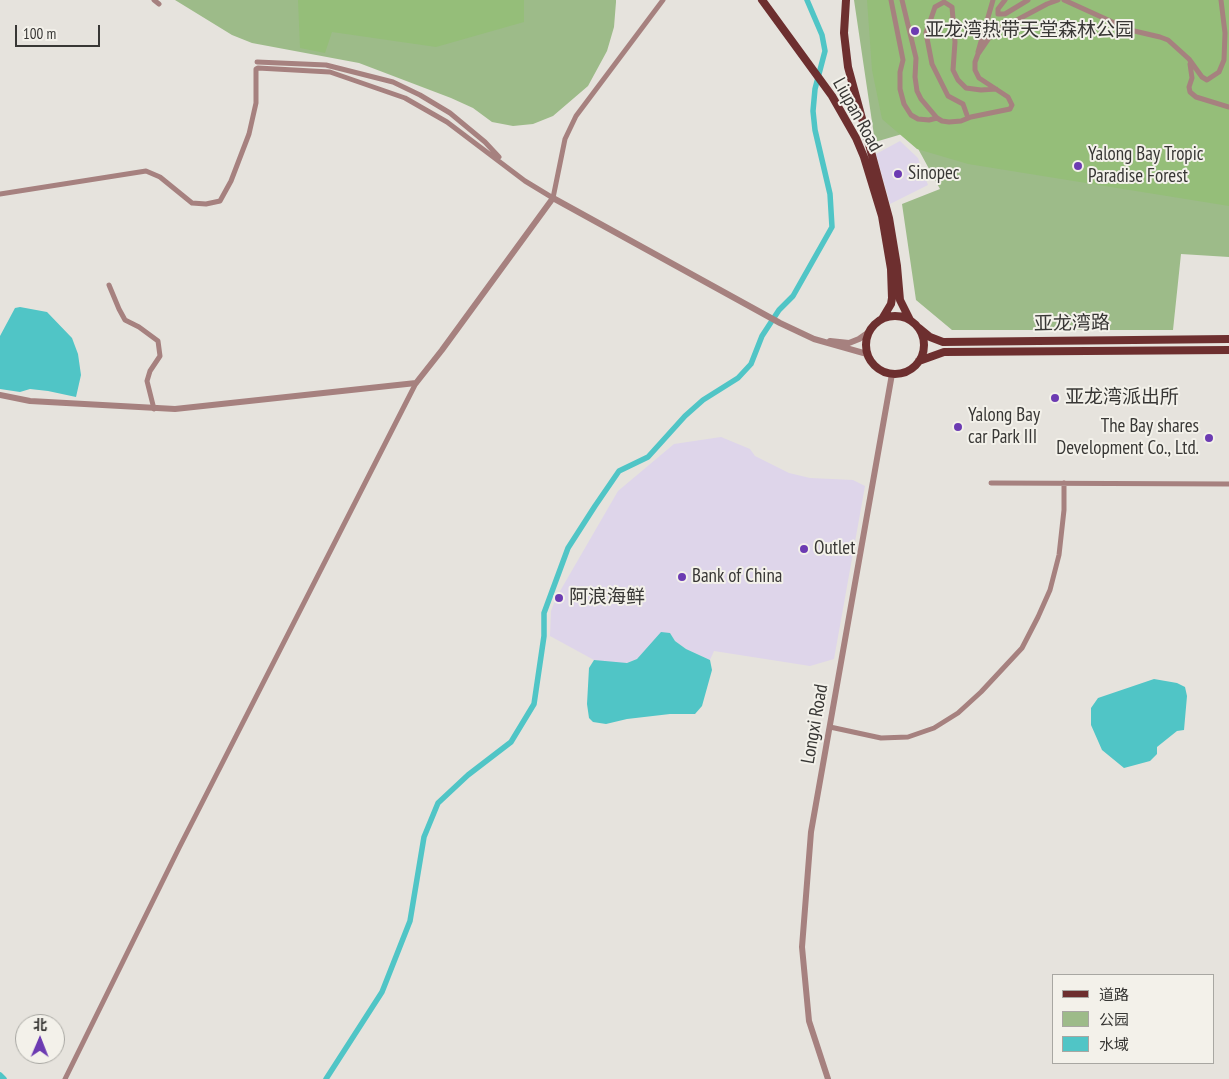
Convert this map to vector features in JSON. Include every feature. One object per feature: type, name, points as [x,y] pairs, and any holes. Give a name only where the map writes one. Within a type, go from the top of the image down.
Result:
[{"type":"main road","name":"Liupan Road","points":[[762,0],[827,90],[858,144],[871,177],[888,242],[892,291],[891,304],[882,319]]},
{"type":"main road","name":"Liupan Road","points":[[846,0],[844,33],[848,67],[889,218],[897,266],[900,300],[910,320]]},
{"type":"main road","points":[[896,316],[910,320],[919,328],[924,339],[924,350],[919,361],[912,369],[902,373],[892,374],[882,371],[873,364],[867,354],[866,343],[869,332],[876,322],[882,319],[896,316]]},
{"type":"main road","name":"亚龙湾路","points":[[919,328],[930,337],[943,342],[1229,339]]},
{"type":"main road","name":"亚龙湾路","points":[[919,361],[944,352],[1229,350]]},
{"type":"street","points":[[154,0],[159,4]]},
{"type":"street","points":[[64,1079],[179,848],[416,383],[554,198],[565,139],[576,116],[663,0]]},
{"type":"street","points":[[891,0],[902,48],[903,60],[900,72],[900,89],[904,104],[911,115],[918,119],[929,120],[937,118]]},
{"type":"street","points":[[902,0],[916,58],[915,77],[917,91],[921,99],[937,118],[949,122],[961,121],[1010,109],[1012,105],[1011,100],[980,78],[975,70],[975,62],[993,0]]},
{"type":"street","points":[[1005,0],[998,8],[998,14],[1004,14],[1028,0]]},
{"type":"street","points":[[975,62],[978,54],[992,35],[1013,21],[1058,0]]},
{"type":"street","points":[[1064,0],[1130,30],[1160,37],[1174,44],[1189,59],[1197,72],[1208,80],[1216,76],[1222,68],[1225,32],[1221,0]]},
{"type":"street","points":[[968,118],[963,104],[948,96],[932,64],[926,32],[935,7],[944,2],[952,7],[955,42],[953,70],[958,80],[966,88],[996,89]]},
{"type":"street","points":[[1189,59],[1192,83],[1188,90],[1196,97],[1229,106]]},
{"type":"street","points":[[256,65],[326,65],[393,82],[450,113],[484,142],[509,169]]},
{"type":"street","points":[[256,65],[330,72],[405,98],[447,122],[525,181],[554,198],[780,323],[814,339],[867,354]]},
{"type":"street","points":[[0,194],[146,171],[160,177],[192,203],[206,204],[220,201],[249,134],[256,103],[256,65]]},
{"type":"street","points":[[109,286],[118,309],[126,320],[139,327],[158,342],[160,356],[150,371],[147,381],[154,409]]},
{"type":"street","points":[[814,339],[849,342],[859,339],[869,332]]},
{"type":"street","name":"Longxi Road","points":[[828,1079],[809,1021],[802,947],[811,832],[892,374]]},
{"type":"street","points":[[0,395],[30,401],[175,410],[416,383]]},
{"type":"street","points":[[991,483],[1229,484]]},
{"type":"street","points":[[830,727],[881,738],[908,737],[934,728],[958,713],[981,692],[1022,648],[1050,590],[1060,548],[1064,510],[1064,483]]},
{"type":"shaded area","points":[[900,141],[918,158],[928,185],[890,204],[876,154]]},
{"type":"shaded area","points":[[721,437],[750,449],[755,456],[789,473],[810,478],[853,480],[865,486],[834,659],[810,666],[714,651],[710,660],[686,649],[675,641],[670,633],[637,659],[627,663],[611,663],[594,660],[550,636],[551,611],[556,598],[618,491],[674,444]]},
{"type":"green space","points":[[175,0],[616,0],[616,2],[614,27],[607,51],[588,86],[553,116],[533,124],[513,126],[492,122],[473,108],[451,98],[359,63],[252,43],[232,35]]},
{"type":"green space","points":[[298,0],[524,0],[524,22],[436,47],[332,32],[325,53],[300,48]]},
{"type":"green space","name":"Yalong Bay Tropic Paradise Forest","points":[[854,0],[1229,0],[1229,257],[1181,254],[1173,330],[952,330],[916,300],[902,204],[940,189],[909,132],[875,142]]},
{"type":"green space","points":[[867,0],[1229,0],[1229,206],[968,164],[917,149],[882,119],[872,70]]},
{"type":"water","points":[[20,307],[47,312],[72,338],[78,354],[81,375],[76,397],[30,389],[20,392],[0,389],[0,336],[15,308]]},
{"type":"water","points":[[661,632],[670,633],[675,641],[686,649],[710,660],[712,670],[702,706],[695,714],[670,714],[627,719],[606,724],[593,722],[589,718],[587,704],[589,668],[594,660],[627,663],[637,659]]},
{"type":"water","points":[[1154,679],[1177,683],[1185,687],[1187,696],[1184,730],[1177,731],[1157,747],[1157,754],[1150,761],[1124,768],[1102,750],[1091,725],[1091,708],[1098,698]]},
{"type":"waterway","points":[[326,1079],[382,992],[410,921],[424,837],[438,803],[468,775],[511,742],[534,704],[544,636],[544,613],[568,548],[619,471],[648,457],[685,416],[703,400],[738,378],[751,364],[762,336],[779,310],[793,296],[832,227],[830,194],[815,130],[813,111],[815,89],[825,51],[822,35],[807,0]]},
{"type":"waterway","points":[[0,1075],[4,1079]]},
{"type":"place","name":"亚龙湾热带天堂森林公园","points":[[915,31]]},
{"type":"place","name":"Yalong Bay Tropic Paradise Forest","points":[[1078,166]]},
{"type":"place","name":"Sinopec","points":[[898,174]]},
{"type":"place","name":"亚龙湾派出所","points":[[1055,398]]},
{"type":"place","name":"Yalong Bay car Park III","points":[[958,427]]},
{"type":"place","name":"The Bay shares Development Co., Ltd.","points":[[1209,438]]},
{"type":"place","name":"Outlet","points":[[804,549]]},
{"type":"place","name":"Bank of China","points":[[682,577]]},
{"type":"place","name":"阿浪海鲜","points":[[559,598]]}]
